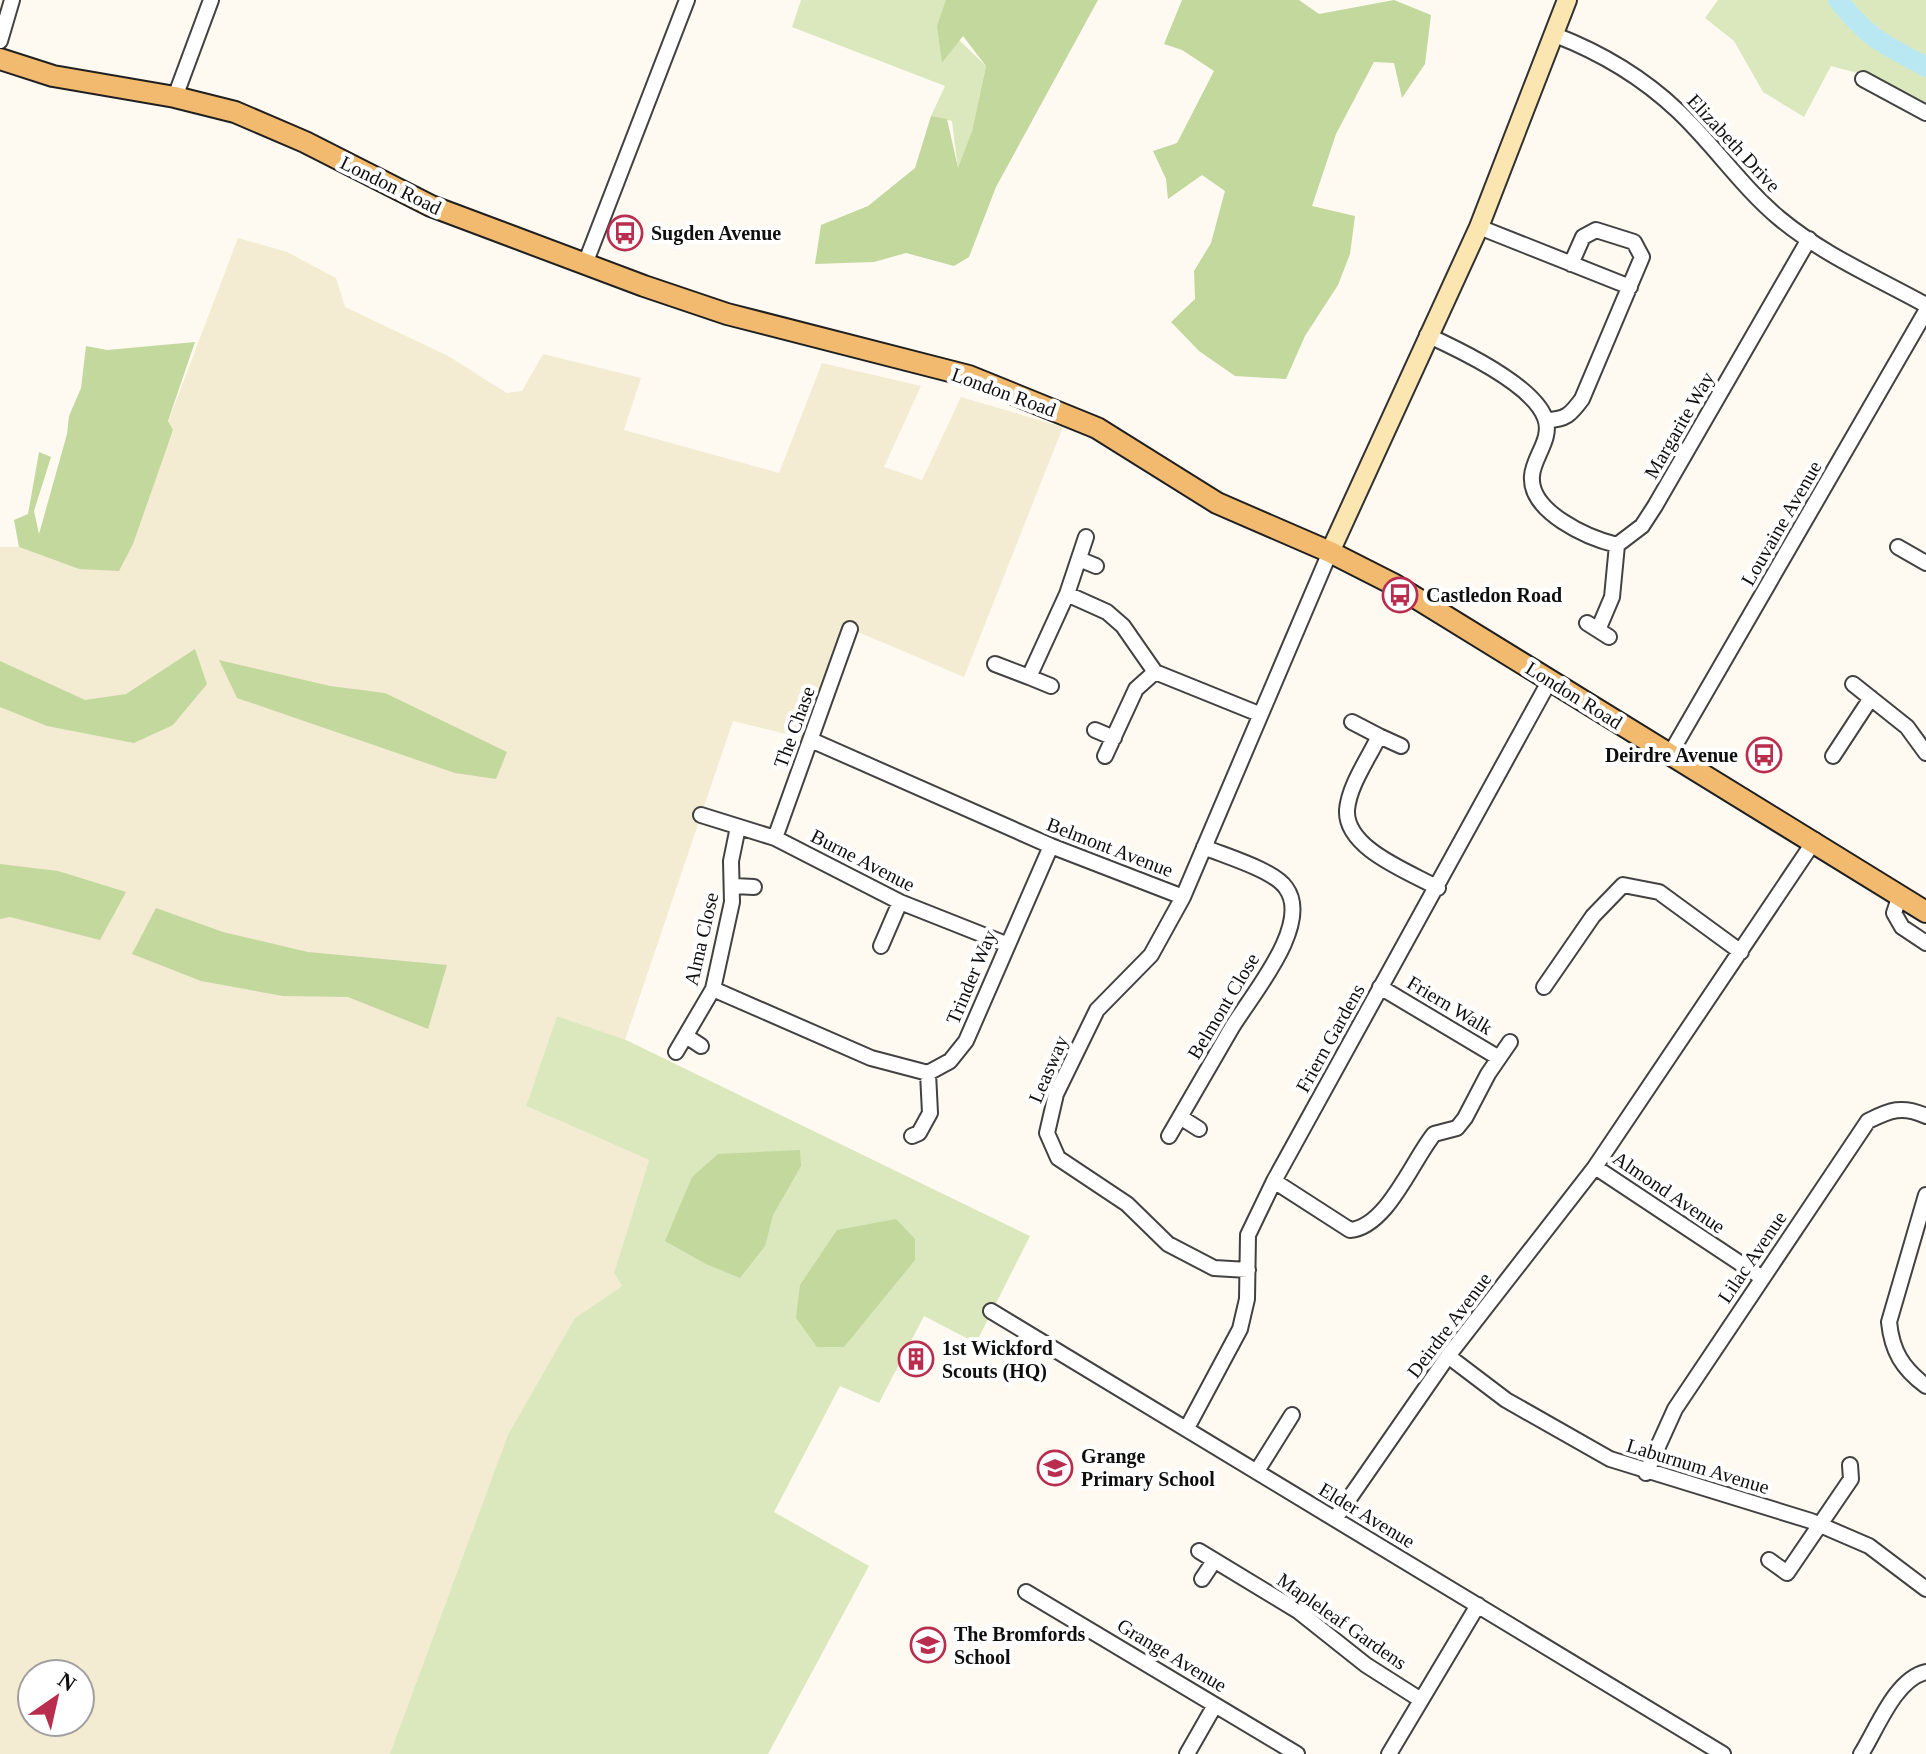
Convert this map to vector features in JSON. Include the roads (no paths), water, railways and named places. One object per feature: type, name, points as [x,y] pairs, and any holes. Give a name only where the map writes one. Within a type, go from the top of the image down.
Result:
[{"type":"main road","name":"London Road","points":[[0,59],[53,76],[175,97],[235,112],[305,142],[431,206],[585,264],[727,314],[969,376],[1097,428],[1217,503],[1330,552],[1395,585],[1815,840],[1926,912]]},
{"type":"street","points":[[0,41],[12,0]]},
{"type":"street","points":[[175,97],[211,0]]},
{"type":"street","points":[[585,264],[687,0]]},
{"type":"street","points":[[1330,552],[1479,227],[1567,0]]},
{"type":"street","name":"Elizabeth Drive","points":[[1555,35],[1599,52],[1648,85],[1680,113],[1752,194],[1809,239],[1926,308]]},
{"type":"street","points":[[1863,79],[1926,113]]},
{"type":"street","points":[[1479,227],[1630,287]]},
{"type":"street","points":[[1546,420],[1561,420],[1570,415],[1582,399],[1642,257],[1634,242],[1605,231],[1589,232],[1583,237],[1571,264]]},
{"type":"street","name":"Margarite Way","points":[[1617,545],[1642,526],[1655,506],[1809,239]]},
{"type":"street","name":"Louvaine Avenue","points":[[1670,754],[1926,308]]},
{"type":"street","points":[[1427,335],[1532,395],[1546,420],[1547,435],[1531,474],[1540,501],[1584,533],[1617,545],[1612,597],[1598,630]]},
{"type":"street","points":[[1029,677],[1067,594],[1086,537]]},
{"type":"street","points":[[1898,547],[1926,563]]},
{"type":"street","name":"Belmont Avenue","points":[[811,740],[1051,846],[1183,897],[1330,552]]},
{"type":"street","points":[[1079,559],[1096,566]]},
{"type":"street","points":[[1067,594],[1115,619],[1155,672],[1259,714]]},
{"type":"street","name":"The Chase","points":[[775,838],[850,629]]},
{"type":"street","points":[[995,664],[1051,686]]},
{"type":"street","points":[[1105,756],[1136,689],[1155,672]]},
{"type":"street","name":"Friern Gardens","points":[[1187,1428],[1240,1329],[1248,1270],[1248,1235],[1274,1181],[1550,680]]},
{"type":"street","points":[[1853,684],[1907,727],[1926,753]]},
{"type":"street","points":[[1833,756],[1871,698]]},
{"type":"street","points":[[1352,722],[1401,746]]},
{"type":"street","points":[[1095,730],[1114,738]]},
{"type":"street","points":[[1379,736],[1351,795],[1347,813],[1353,832],[1367,847],[1438,888]]},
{"type":"street","name":"Burne Avenue","points":[[701,815],[775,838],[900,902],[1006,944]]},
{"type":"street","name":"Alma Close","points":[[676,1052],[713,989],[734,886],[731,861],[738,827]]},
{"type":"street","name":"Deirdre Avenue","points":[[1335,1519],[1448,1356],[1595,1167],[1815,840]]},
{"type":"street","name":"Trinder Way","points":[[928,1073],[950,1061],[970,1032],[1051,846]]},
{"type":"street","name":"Belmont Close","points":[[1169,1136],[1234,1024],[1264,982],[1291,926],[1293,905],[1287,889],[1277,878],[1204,847]]},
{"type":"street","points":[[1544,987],[1593,916],[1623,885],[1659,892],[1741,952]]},
{"type":"street","points":[[734,886],[754,887]]},
{"type":"street","points":[[1900,895],[1894,913],[1902,927],[1926,943]]},
{"type":"street","name":"Leasway","points":[[1183,897],[1151,955],[1097,1010],[1056,1094],[1047,1133],[1058,1158],[1127,1204],[1168,1244],[1214,1268],[1248,1270]]},
{"type":"street","points":[[881,946],[900,902]]},
{"type":"street","name":"Friern Walk","points":[[1380,987],[1499,1058]]},
{"type":"street","points":[[713,989],[871,1058],[928,1073],[930,1113],[919,1133],[912,1136]]},
{"type":"street","points":[[686,1036],[701,1046]]},
{"type":"street","points":[[1274,1181],[1350,1230],[1363,1229],[1377,1217],[1434,1134],[1457,1128],[1465,1118],[1510,1042]]},
{"type":"street","name":"Lilac Avenue","points":[[1646,1473],[1675,1409],[1868,1121],[1892,1109],[1910,1108],[1926,1116]]},
{"type":"street","points":[[1180,1117],[1199,1129]]},
{"type":"street","name":"Almond Avenue","points":[[1595,1167],[1761,1277]]},
{"type":"street","points":[[1926,1195],[1889,1322],[1891,1343],[1900,1363],[1926,1386]]},
{"type":"street","name":"Elder Avenue","points":[[991,1311],[1723,1754]]},
{"type":"street","name":"Laburnum Avenue","points":[[1448,1356],[1506,1400],[1610,1459],[1646,1473],[1821,1526],[1869,1546],[1926,1589]]},
{"type":"street","points":[[1257,1471],[1292,1415]]},
{"type":"street","points":[[1769,1560],[1787,1573],[1851,1479],[1850,1465]]},
{"type":"street","name":"Mapleleaf Gardens","points":[[1199,1551],[1298,1611],[1366,1665],[1421,1700]]},
{"type":"street","points":[[1202,1579],[1214,1561]]},
{"type":"street","name":"Grange Avenue","points":[[1026,1592],[1297,1754]]},
{"type":"street","points":[[1389,1754],[1478,1605]]},
{"type":"street","points":[[1861,1754],[1900,1688],[1917,1674],[1926,1672]]},
{"type":"street","points":[[1187,1754],[1215,1705]]},
{"type":"waterway","points":[[1838,0],[1869,33],[1926,67]]},
{"type":"place","name":"Sugden Avenue","points":[[625,233]]},
{"type":"place","name":"Castledon Road","points":[[1400,595]]},
{"type":"place","name":"Deirdre Avenue","points":[[1764,755]]},
{"type":"place","name":"1st Wickford Scouts (HQ)","points":[[916,1359]]},
{"type":"place","name":"Grange Primary School","points":[[1055,1468]]},
{"type":"place","name":"The Bromfords School","points":[[928,1645]]}]
